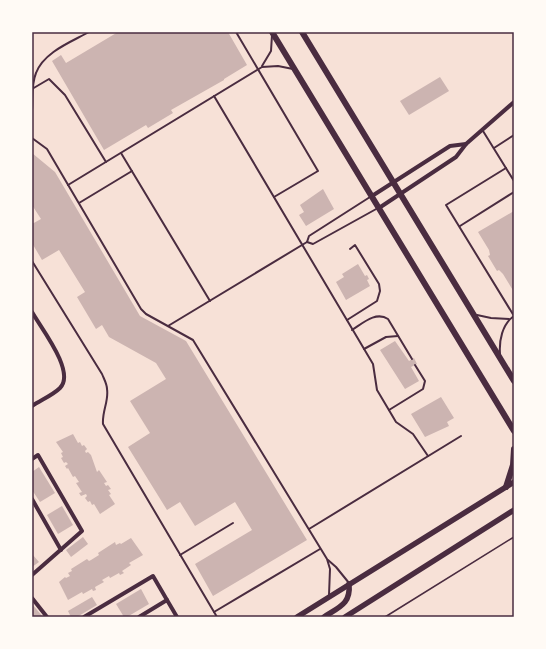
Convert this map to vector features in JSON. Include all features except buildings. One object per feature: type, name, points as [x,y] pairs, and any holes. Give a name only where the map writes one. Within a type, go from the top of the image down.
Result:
[{"type":"main road","points":[[271,32],[514,431]]},
{"type":"main road","points":[[302,32],[514,381]]},
{"type":"main road","points":[[506,487],[513,465],[514,449]]},
{"type":"main road","points":[[298,617],[514,482]]},
{"type":"main road","points":[[345,617],[514,510]]},
{"type":"main road","points":[[324,617],[344,604],[349,598],[350,584]]},
{"type":"street","points":[[379,208],[456,158],[466,144],[514,102]]},
{"type":"street","points":[[372,196],[450,146],[466,144]]},
{"type":"street","points":[[32,312],[62,362],[66,378],[62,387],[32,406]]},
{"type":"street","points":[[32,459],[38,455],[82,531],[32,575]]},
{"type":"street","points":[[32,499],[61,550]]},
{"type":"street","points":[[84,617],[153,576],[177,617]]},
{"type":"street","points":[[32,598],[47,617]]},
{"type":"street","points":[[139,617],[168,600]]},
{"type":"lane","points":[[32,110],[32,89],[36,73],[43,61],[89,32]]},
{"type":"lane","points":[[236,32],[318,171],[274,197]]},
{"type":"lane","points":[[262,67],[270,51],[271,32]]},
{"type":"lane","points":[[68,184],[258,69],[262,67],[278,66],[294,70]]},
{"type":"lane","points":[[32,89],[49,79],[66,95],[106,162]]},
{"type":"lane","points":[[214,96],[364,349],[375,371],[377,390],[396,422],[413,434],[428,456]]},
{"type":"lane","points":[[482,130],[514,181]]},
{"type":"lane","points":[[494,148],[514,135]]},
{"type":"lane","points":[[32,138],[47,149],[141,309],[146,314],[193,340],[320,549],[350,584]]},
{"type":"lane","points":[[121,153],[210,301]]},
{"type":"lane","points":[[501,359],[499,346],[501,335],[509,319],[514,316],[446,205],[506,168]]},
{"type":"lane","points":[[79,203],[132,171]]},
{"type":"lane","points":[[460,226],[514,192]]},
{"type":"lane","points":[[168,326],[302,245],[306,242],[309,236],[372,196]]},
{"type":"lane","points":[[306,242],[313,244],[379,208]]},
{"type":"lane","points":[[347,320],[378,301],[380,291],[379,284],[355,245],[350,249]]},
{"type":"lane","points":[[32,261],[102,374],[108,389],[107,404],[102,414],[103,424],[217,617]]},
{"type":"lane","points":[[474,314],[491,318],[509,319]]},
{"type":"lane","points":[[352,330],[377,315],[383,315],[388,319],[412,359]]},
{"type":"lane","points":[[364,349],[386,337],[398,336]]},
{"type":"lane","points":[[389,410],[423,389],[425,381],[415,365]]},
{"type":"lane","points":[[308,529],[461,436]]},
{"type":"lane","points":[[180,555],[233,523]]},
{"type":"lane","points":[[214,612],[320,549]]},
{"type":"lane","points":[[327,559],[330,581],[328,598]]},
{"type":"path","points":[[385,617],[514,537]]}]
